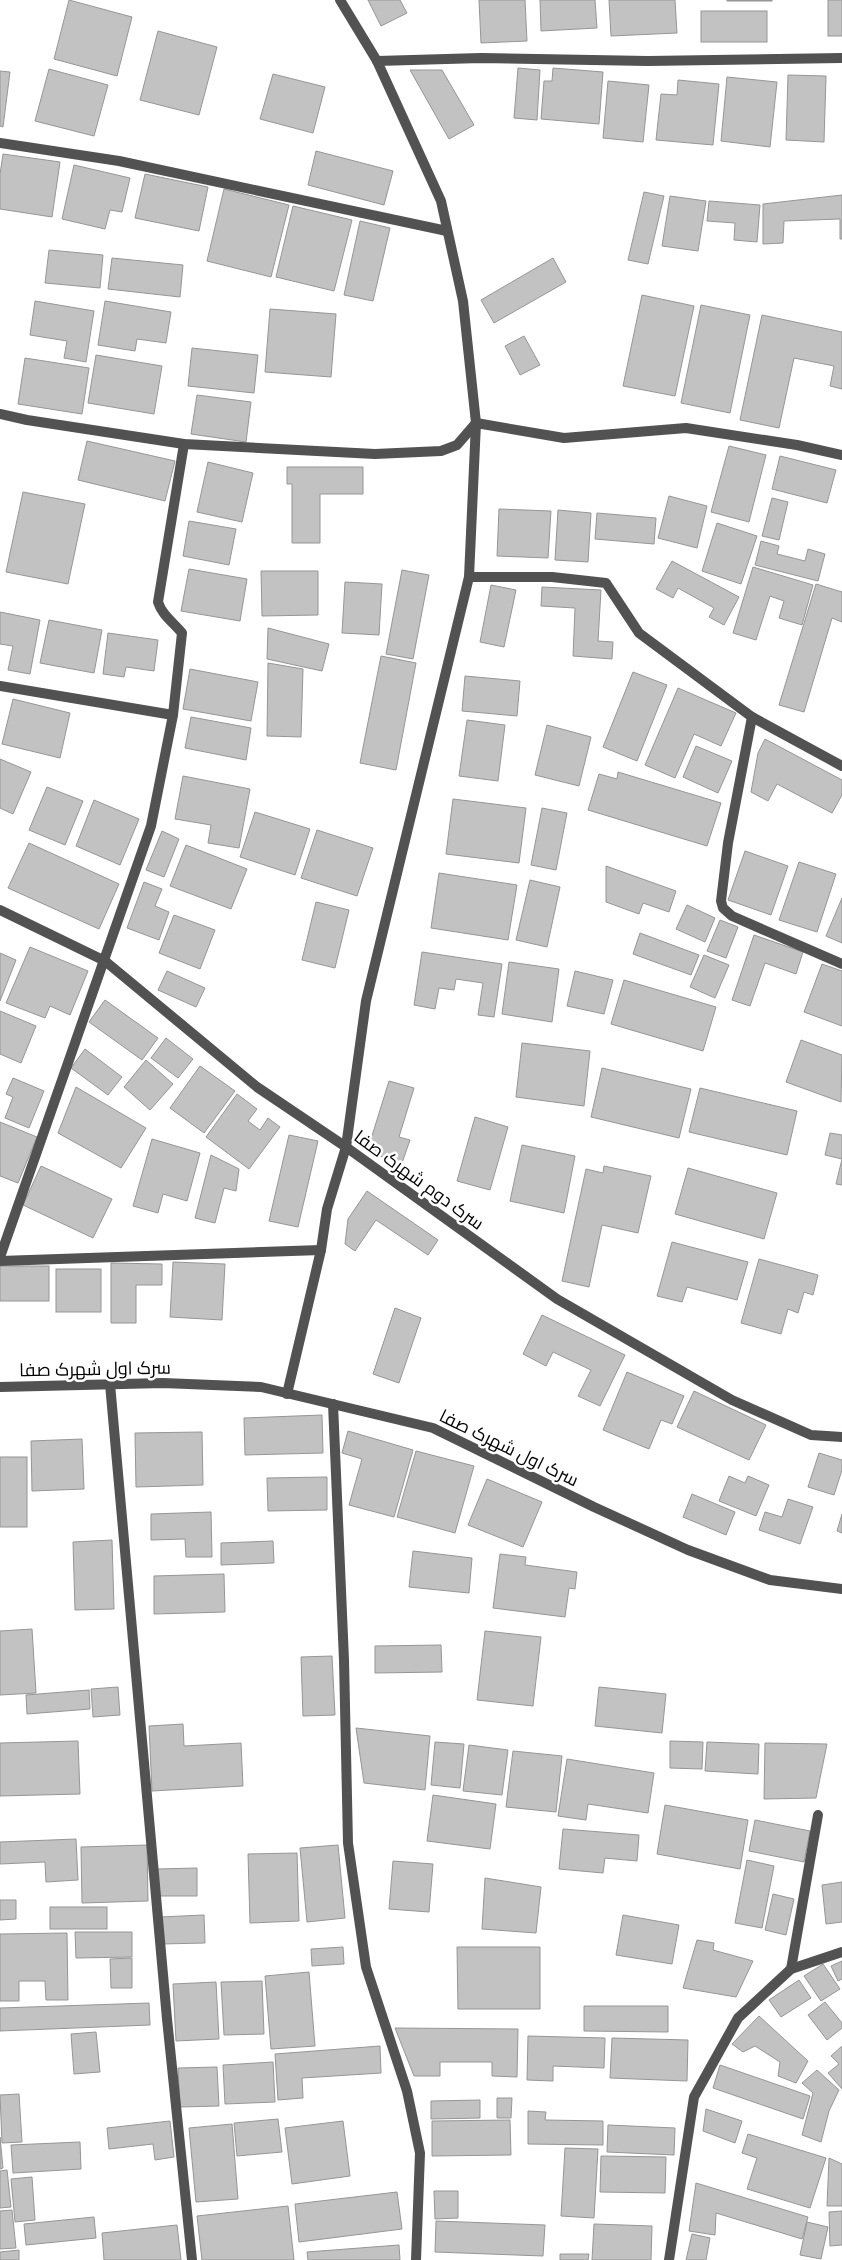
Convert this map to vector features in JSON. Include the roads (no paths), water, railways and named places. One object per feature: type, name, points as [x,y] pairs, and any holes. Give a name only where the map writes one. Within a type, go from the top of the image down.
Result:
[{"type":"street","points":[[287,1394],[321,1250],[327,1209],[346,1147],[366,1001],[469,577],[476,423],[463,302],[441,201],[377,62],[340,0]]},
{"type":"street","points":[[377,62],[480,58],[648,62],[842,58]]},
{"type":"street","points":[[0,144],[119,161],[447,231]]},
{"type":"street","points":[[0,414],[27,420],[184,444],[375,454],[441,451],[457,445],[466,438],[476,423]]},
{"type":"street","points":[[476,423],[564,438],[686,428],[797,445],[842,455]]},
{"type":"street","points":[[184,444],[158,602],[162,613],[182,633],[173,715],[152,826],[0,1259],[321,1250]]},
{"type":"street","points":[[469,577],[552,577],[606,583],[639,633],[752,717],[842,766]]},
{"type":"street","points":[[0,686],[173,715]]},
{"type":"street","points":[[752,717],[728,843],[720,901],[723,908],[732,916],[842,964]]},
{"type":"street","name":"سرک دوم شهرک صفا","points":[[0,910],[105,961],[257,1087],[346,1147],[557,1299],[732,1400],[811,1435],[842,1437]]},
{"type":"street","name":"سرک اول شهرک صفا","points":[[0,1386],[163,1383],[261,1388],[433,1428],[594,1507],[688,1550],[770,1580],[842,1590]]},
{"type":"street","points":[[110,1384],[167,2019],[192,2260]]},
{"type":"street","points":[[333,1404],[344,1660],[348,1843],[366,1967],[407,2091],[420,2153],[416,2260]]},
{"type":"street","points":[[791,1970],[818,1814]]},
{"type":"street","points":[[669,2260],[694,2097],[738,2018],[791,1970],[842,1952]]}]
